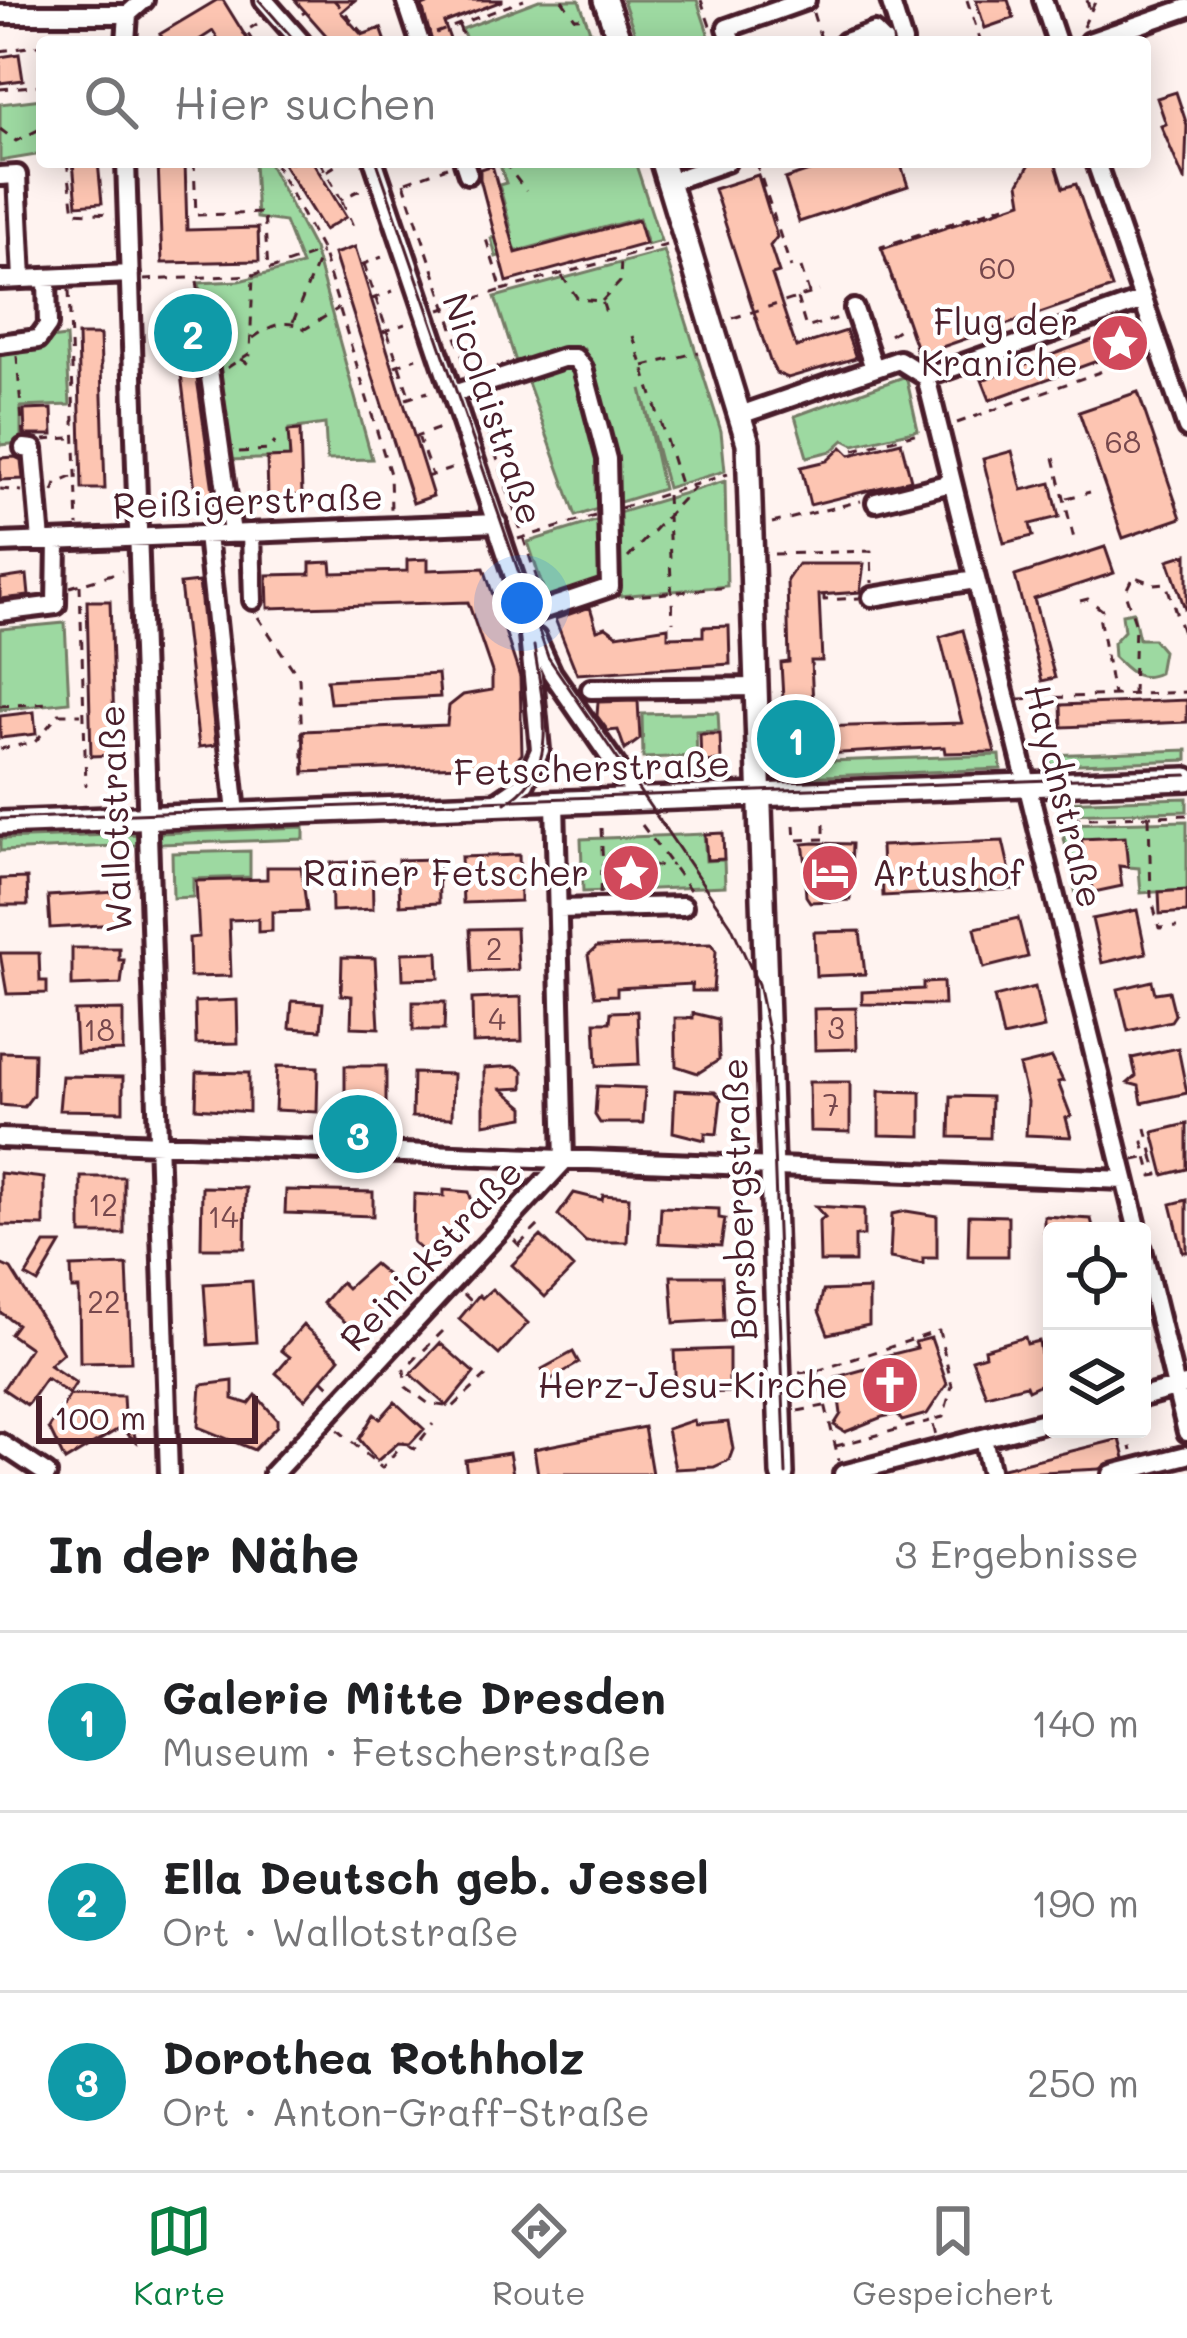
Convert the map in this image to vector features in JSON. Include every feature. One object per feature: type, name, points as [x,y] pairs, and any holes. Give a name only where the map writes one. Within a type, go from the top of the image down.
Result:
[{"type":"main road","points":[[605,0],[618,36]]},
{"type":"main road","name":"Borsbergstraße","points":[[666,172],[742,414],[750,468],[782,1474]]},
{"type":"main road","name":"Fetscherstraße","points":[[0,823],[1187,778]]},
{"type":"street","points":[[0,14],[128,14],[144,0]]},
{"type":"street","points":[[264,0],[297,36]]},
{"type":"street","points":[[406,0],[417,36]]},
{"type":"street","points":[[730,36],[728,28],[807,0]]},
{"type":"street","points":[[890,0],[901,36]]},
{"type":"street","points":[[1043,0],[1055,36]]},
{"type":"street","points":[[1106,36],[1187,8]]},
{"type":"street","points":[[126,36],[128,14]]},
{"type":"street","name":"Wallotstraße","points":[[126,168],[169,1474]]},
{"type":"street","name":"Nicolaistraße","points":[[376,168],[527,615],[540,750],[525,783],[494,805]]},
{"type":"street","points":[[1098,168],[1187,428]]},
{"type":"street","points":[[0,176],[17,175],[22,279]]},
{"type":"street","points":[[0,280],[130,277]]},
{"type":"street","points":[[8,343],[38,339],[48,325],[47,278]]},
{"type":"street","points":[[742,414],[899,360],[926,377],[1143,300]]},
{"type":"street","points":[[849,312],[868,370]]},
{"type":"street","points":[[204,334],[221,452],[253,600]]},
{"type":"street","points":[[453,394],[563,358],[575,358],[583,368],[607,458],[610,581],[527,615],[552,673],[639,800]]},
{"type":"street","name":"Haydnstraße","points":[[926,377],[930,429],[951,483],[1136,1222]]},
{"type":"street","points":[[0,612],[56,605],[58,595],[28,448]]},
{"type":"street","points":[[876,502],[951,483]]},
{"type":"street","name":"Reißigerstraße","points":[[0,543],[497,523]]},
{"type":"street","points":[[206,535],[236,813]]},
{"type":"street","points":[[872,597],[975,580]]},
{"type":"street","points":[[591,689],[758,687]]},
{"type":"street","name":"Reinickstraße","points":[[273,1474],[564,1161],[555,802]]},
{"type":"street","points":[[557,909],[687,898]]},
{"type":"street","points":[[0,1138],[1125,1180]]},
{"type":"street","points":[[1151,1280],[1182,1387],[1187,1432]]},
{"type":"street","points":[[1151,1395],[1182,1387]]},
{"type":"street","points":[[842,1474],[1043,1422]]},
{"type":"street","points":[[983,1438],[991,1474]]},
{"type":"street","points":[[0,1443],[47,1474]]},
{"type":"street","points":[[1112,1474],[1187,1455]]},
{"type":"path","points":[[334,0],[365,36]]},
{"type":"path","points":[[431,36],[524,0]]},
{"type":"path","points":[[562,0],[575,19],[588,17]]},
{"type":"path","points":[[701,0],[713,36]]},
{"type":"path","points":[[807,0],[820,36]]},
{"type":"path","points":[[967,0],[979,36]]},
{"type":"path","points":[[1087,0],[1091,12],[1096,0]]},
{"type":"path","points":[[250,36],[247,31],[257,24]]},
{"type":"path","points":[[459,24],[463,36]]},
{"type":"path","points":[[0,51],[36,46]]},
{"type":"path","points":[[0,89],[36,86]]},
{"type":"path","points":[[0,129],[16,141],[36,131]]},
{"type":"path","points":[[68,168],[74,212],[128,215]]},
{"type":"path","points":[[194,168],[196,215],[264,213],[268,271]]},
{"type":"path","points":[[277,168],[322,251],[390,474],[392,529]]},
{"type":"path","points":[[324,168],[356,232]]},
{"type":"path","points":[[326,172],[332,168]]},
{"type":"path","points":[[384,191],[457,168]]},
{"type":"path","points":[[510,168],[526,190]]},
{"type":"path","points":[[758,168],[791,268]]},
{"type":"path","points":[[404,183],[547,608]]},
{"type":"path","points":[[341,199],[360,190]]},
{"type":"path","points":[[917,354],[880,247],[1011,203]]},
{"type":"path","points":[[486,239],[502,290]]},
{"type":"path","points":[[426,314],[668,245]]},
{"type":"path","points":[[130,277],[253,275],[322,251]]},
{"type":"path","points":[[293,322],[322,251]]},
{"type":"path","points":[[382,257],[362,264],[408,399],[428,392]]},
{"type":"path","points":[[602,301],[620,282],[621,258]]},
{"type":"path","points":[[801,268],[809,294]]},
{"type":"path","points":[[561,274],[578,299],[602,301]]},
{"type":"path","points":[[210,380],[250,353],[253,275]]},
{"type":"path","points":[[68,277],[78,540]]},
{"type":"path","points":[[197,279],[204,334]]},
{"type":"path","points":[[374,298],[394,291]]},
{"type":"path","points":[[733,318],[819,291]]},
{"type":"path","points":[[797,298],[806,328],[849,312]]},
{"type":"path","points":[[602,301],[607,316]]},
{"type":"path","points":[[252,339],[270,326],[293,322],[305,329],[339,308]]},
{"type":"path","points":[[385,331],[405,324]]},
{"type":"path","points":[[890,335],[907,324]]},
{"type":"path","points":[[633,336],[681,489]]},
{"type":"path","points":[[8,343],[28,448]]},
{"type":"path","points":[[643,367],[701,351]]},
{"type":"path","points":[[397,365],[416,358]]},
{"type":"path","points":[[854,450],[1108,369]]},
{"type":"path","points":[[440,428],[416,437],[429,476],[454,468]]},
{"type":"path","points":[[28,448],[32,440],[73,438]]},
{"type":"path","points":[[221,452],[269,450],[275,442]]},
{"type":"path","points":[[1054,458],[1075,543]]},
{"type":"path","points":[[0,489],[15,488],[38,505],[56,484],[74,476]]},
{"type":"path","points":[[697,484],[610,581],[618,598],[731,587]]},
{"type":"path","points":[[1065,499],[1090,492]]},
{"type":"path","points":[[667,493],[673,622]]},
{"type":"path","points":[[772,523],[875,497],[876,502]]},
{"type":"path","points":[[555,519],[557,527]]},
{"type":"path","points":[[774,554],[872,551],[872,597],[824,600],[824,595]]},
{"type":"path","points":[[58,595],[106,572],[141,570]]},
{"type":"path","points":[[1133,694],[1135,622],[1125,593],[1132,576],[1153,584],[1166,583],[1187,645]]},
{"type":"path","points":[[80,586],[86,786]]},
{"type":"path","points":[[1079,601],[1088,599],[1102,610],[1099,616],[1113,695]]},
{"type":"path","points":[[253,600],[260,624],[299,678],[304,776]]},
{"type":"path","points":[[1006,699],[1187,692]]},
{"type":"path","points":[[0,706],[47,703]]},
{"type":"path","points":[[0,749],[35,742],[59,714],[82,715]]},
{"type":"path","points":[[1149,815],[1151,896],[1159,928],[1178,927]]},
{"type":"path","points":[[1053,819],[1187,815]]},
{"type":"path","points":[[824,824],[824,846]]},
{"type":"path","points":[[642,825],[674,865],[687,898]]},
{"type":"path","points":[[794,825],[795,840],[824,839]]},
{"type":"path","points":[[600,894],[601,828]]},
{"type":"path","points":[[603,869],[674,865]]},
{"type":"path","points":[[1146,1128],[1149,1141],[1143,1142],[1153,1156]]},
{"type":"path","points":[[520,1245],[539,1225]]},
{"type":"path","points":[[513,1238],[526,1252]]},
{"type":"path","points":[[462,1293],[472,1302]]},
{"type":"path","points":[[377,1310],[391,1321]]},
{"type":"path","points":[[443,1331],[416,1355],[402,1381],[442,1408],[465,1399],[486,1376]]},
{"type":"path","points":[[778,1377],[909,1346],[913,1338],[939,1331],[952,1386],[943,1417],[836,1446]]},
{"type":"path","points":[[410,1350],[424,1360]]},
{"type":"path","points":[[817,1371],[842,1474]]},
{"type":"path","points":[[322,1379],[330,1387]]},
{"type":"path","points":[[780,1412],[826,1405]]},
{"type":"path","points":[[932,1420],[939,1449]]},
{"type":"path","points":[[337,1429],[382,1468],[405,1444],[414,1449],[433,1424]]},
{"type":"path","points":[[1128,1438],[1136,1468]]},
{"type":"green space","points":[[539,0],[579,0],[592,36],[465,36],[462,29]]},
{"type":"green space","points":[[623,0],[697,0],[709,36],[636,36]]},
{"type":"green space","points":[[36,100],[36,155],[0,161],[0,104]]},
{"type":"green space","points":[[254,168],[271,168],[314,249],[372,459],[327,460],[325,424],[289,429],[290,458],[228,460],[212,338],[227,332],[221,311],[204,312],[199,283],[239,281],[302,265],[285,222],[257,218]]},
{"type":"green space","points":[[501,168],[637,168],[661,241],[647,245],[639,218],[496,257],[491,238],[512,232],[499,185],[506,183]]},
{"type":"green space","points":[[664,251],[721,431],[725,471],[667,488],[641,389],[663,489],[617,503],[618,471],[584,349],[518,368],[495,297]]},
{"type":"green space","points":[[66,337],[70,405],[21,407],[21,443],[0,445],[0,345]]},
{"type":"green space","points":[[557,365],[573,367],[600,453],[604,507],[576,516],[526,377]]},
{"type":"green space","points":[[906,376],[918,430],[854,445],[844,440],[832,451],[807,457],[795,416]]},
{"type":"green space","points":[[725,481],[727,586],[619,596],[615,514]]},
{"type":"green space","points":[[602,519],[602,583],[548,603],[528,542]]},
{"type":"green space","points":[[1133,612],[1139,639],[1153,639],[1163,651],[1159,673],[1152,676],[1134,674],[1114,657],[1113,643],[1124,631],[1122,614]]},
{"type":"green space","points":[[65,623],[69,702],[0,710],[0,629]]},
{"type":"green space","points":[[718,712],[719,731],[696,732],[697,756],[643,758],[642,714]]},
{"type":"green space","points":[[1187,750],[1187,760],[1051,765],[1048,755]]},
{"type":"green space","points":[[1000,755],[1001,769],[800,777],[800,762]]},
{"type":"green space","points":[[1187,798],[1187,811],[1059,814],[1056,802]]},
{"type":"green space","points":[[1187,821],[1187,890],[1141,893],[1139,868],[1128,867],[1082,839],[1093,887],[1080,891],[1081,898],[1092,895],[1093,900],[1078,904],[1061,824]]},
{"type":"green space","points":[[304,827],[304,839],[160,844],[159,833]]},
{"type":"green space","points":[[138,834],[139,845],[0,851],[0,839]]},
{"type":"green space","points":[[704,834],[706,861],[724,860],[725,886],[583,892],[581,839]]},
{"type":"green space","points":[[250,851],[250,877],[193,879],[193,897],[173,898],[172,853]]},
{"type":"building","points":[[223,0],[245,36],[216,36],[213,31],[205,36],[160,34]]},
{"type":"building","points":[[295,0],[355,0],[341,12],[362,35],[381,28],[384,36],[327,36]]},
{"type":"building","points":[[438,0],[502,0],[444,23],[449,36],[430,36],[422,6]]},
{"type":"building","points":[[976,0],[1008,0],[1014,18],[985,28]]},
{"type":"building","points":[[19,54],[23,80],[0,83],[0,57]]},
{"type":"building","points":[[1176,92],[1187,125],[1185,182],[1161,126],[1166,124],[1157,98]]},
{"type":"building","points":[[74,168],[99,168],[102,203],[77,205]]},
{"type":"building","points":[[158,168],[185,168],[187,230],[258,228],[259,261],[162,263]]},
{"type":"building","points":[[286,168],[317,168],[346,217],[324,230]]},
{"type":"building","points":[[493,168],[516,253],[638,220],[645,244],[507,282],[480,169]]},
{"type":"building","points":[[818,168],[902,168],[908,186],[799,222],[785,179]]},
{"type":"building","points":[[1028,168],[1057,168],[1063,188],[1076,184],[1112,288],[919,355],[882,249],[1022,202],[1019,183]]},
{"type":"building","points":[[758,175],[777,237],[770,246],[779,273],[772,275],[796,347],[846,331],[856,358],[788,378],[776,373],[714,189]]},
{"type":"building","points":[[355,247],[433,496],[413,503],[334,254]]},
{"type":"building","points":[[196,306],[198,323],[191,336],[215,504],[197,506],[173,308]]},
{"type":"building","points":[[78,335],[100,335],[105,489],[82,489]]},
{"type":"building","points":[[1101,337],[1108,357],[990,400],[982,380]]},
{"type":"building","points":[[1138,392],[1181,518],[1123,538],[1079,412]]},
{"type":"building","points":[[52,409],[53,435],[25,435],[24,410]]},
{"type":"building","points":[[300,430],[302,495],[268,499],[267,458],[290,457],[288,431]]},
{"type":"building","points":[[901,442],[911,480],[810,505],[801,467],[827,461],[842,447],[850,455]]},
{"type":"building","points":[[1012,451],[1022,490],[1051,483],[1059,517],[1030,524],[1033,536],[1004,543],[983,459]]},
{"type":"building","points":[[0,458],[21,460],[23,479],[0,480]]},
{"type":"building","points":[[1105,547],[1114,573],[1034,599],[1055,678],[1042,681],[1015,576]]},
{"type":"building","points":[[1187,554],[1187,609],[1185,609],[1168,560]]},
{"type":"building","points":[[428,559],[428,570],[484,568],[520,677],[522,754],[513,764],[305,772],[303,731],[447,725],[449,706],[463,695],[492,690],[492,672],[468,602],[268,608],[267,575],[310,574],[310,563],[331,562],[332,573],[407,571],[407,560]]},
{"type":"building","points":[[798,564],[864,564],[860,592],[819,595],[822,661],[811,661],[814,727],[962,723],[940,637],[963,630],[995,752],[945,753],[944,747],[791,756],[786,751],[781,663],[789,662],[787,580]]},
{"type":"building","points":[[27,575],[29,596],[0,599],[0,579]]},
{"type":"building","points":[[199,582],[216,745],[199,747],[180,584]]},
{"type":"building","points":[[87,601],[110,601],[115,755],[91,756]]},
{"type":"building","points":[[590,607],[597,630],[606,627],[617,635],[668,627],[668,637],[703,636],[703,627],[729,626],[730,664],[577,674],[555,619]]},
{"type":"building","points":[[438,674],[440,697],[330,703],[327,680]]},
{"type":"building","points":[[1187,700],[1187,722],[1062,727],[1061,705]]},
{"type":"building","points":[[638,701],[640,739],[625,750],[618,730],[608,731],[597,716],[598,702]]},
{"type":"building","points":[[34,712],[36,734],[0,738],[0,716]]},
{"type":"building","points":[[700,734],[720,734],[721,761],[701,762]]},
{"type":"building","points":[[723,833],[724,859],[707,860],[705,834]]},
{"type":"building","points":[[1125,837],[1128,867],[1119,866],[1122,886],[1094,892],[1081,839]]},
{"type":"building","points":[[1003,841],[1014,889],[883,896],[881,846]]},
{"type":"building","name":"Artushof","points":[[803,844],[852,844],[850,900],[810,902],[806,896],[805,883],[809,883]]},
{"type":"building","points":[[519,855],[520,901],[463,903],[461,857]]},
{"type":"building","points":[[438,859],[439,903],[400,905],[398,860]]},
{"type":"building","points":[[372,861],[373,909],[332,911],[331,863]]},
{"type":"building","points":[[267,867],[301,867],[307,911],[272,912],[272,931],[258,932],[258,919],[229,920],[231,976],[190,977],[189,938],[199,937],[196,881],[267,879]]},
{"type":"building","points":[[27,878],[28,905],[0,905],[0,879]]},
{"type":"building","points":[[1187,890],[1187,912],[1160,914],[1159,892]]},
{"type":"building","points":[[116,892],[118,924],[50,928],[48,896]]},
{"type":"building","points":[[1137,910],[1146,953],[1102,963],[1092,919]]},
{"type":"building","points":[[1018,918],[1028,957],[984,968],[975,928]]},
{"type":"building","points":[[516,928],[518,970],[472,972],[470,929]]},
{"type":"building","points":[[860,931],[865,974],[816,976],[814,932]]},
{"type":"building","points":[[711,944],[716,951],[713,991],[692,991],[692,984],[617,988],[617,995],[595,996],[588,955],[597,947]]},
{"type":"building","points":[[72,948],[119,948],[119,960],[124,960],[121,984],[72,986]]},
{"type":"building","points":[[438,952],[439,978],[403,979],[402,953]]},
{"type":"building","points":[[0,953],[39,953],[40,981],[47,981],[47,993],[7,994]]},
{"type":"building","points":[[342,957],[375,958],[379,1028],[351,1027],[352,996],[341,995]]},
{"type":"building","points":[[1152,981],[1155,993],[1169,991],[1175,1015],[1171,1021],[1128,1031],[1118,989]]},
{"type":"building","points":[[943,982],[944,1005],[862,1004],[862,992],[923,989],[923,983]]},
{"type":"building","points":[[1035,987],[1044,1028],[1003,1037],[994,997]]},
{"type":"building","points":[[521,997],[522,1041],[473,1043],[472,999]]},
{"type":"building","points":[[237,1000],[238,1043],[196,1044],[195,1002]]},
{"type":"building","points":[[292,1001],[323,1003],[321,1030],[290,1028]]},
{"type":"building","points":[[413,1002],[445,1002],[444,1030],[413,1030]]},
{"type":"building","points":[[856,1008],[857,1049],[815,1050],[814,1009]]},
{"type":"building","points":[[123,1010],[123,1051],[76,1053],[74,1011]]},
{"type":"building","points":[[637,1011],[639,1064],[597,1066],[595,1022],[610,1022],[611,1012]]},
{"type":"building","points":[[693,1013],[718,1019],[719,1060],[698,1073],[676,1066],[675,1018],[693,1018]]},
{"type":"building","points":[[1178,1048],[1187,1093],[1142,1103],[1139,1086],[1128,1083],[1136,1076],[1132,1058]]},
{"type":"building","points":[[0,1052],[34,1053],[33,1095],[24,1107],[0,1105]]},
{"type":"building","points":[[1052,1058],[1063,1081],[1058,1082],[1071,1116],[1066,1118],[1071,1137],[1026,1135],[1028,1102],[1019,1066]]},
{"type":"building","points":[[277,1066],[318,1067],[317,1112],[275,1110]]},
{"type":"building","points":[[345,1066],[386,1066],[386,1114],[345,1114]]},
{"type":"building","points":[[516,1066],[523,1071],[523,1088],[502,1089],[524,1107],[524,1117],[484,1124],[484,1068]]},
{"type":"building","points":[[197,1072],[249,1073],[249,1112],[196,1108]]},
{"type":"building","points":[[413,1073],[453,1074],[452,1118],[412,1117]]},
{"type":"building","points":[[62,1076],[123,1077],[123,1111],[59,1110]]},
{"type":"building","points":[[809,1082],[850,1082],[850,1132],[810,1131]]},
{"type":"building","points":[[597,1086],[645,1088],[643,1123],[600,1123],[595,1115]]},
{"type":"building","points":[[675,1090],[715,1092],[721,1098],[717,1134],[705,1133],[705,1140],[673,1132]]},
{"type":"building","points":[[879,1091],[921,1092],[921,1136],[879,1135]]},
{"type":"building","points":[[951,1096],[991,1097],[990,1138],[950,1137]]},
{"type":"building","points":[[1187,1124],[1187,1169],[1164,1175],[1153,1132]]},
{"type":"building","points":[[0,1173],[44,1178],[44,1226],[0,1225]]},
{"type":"building","points":[[81,1177],[124,1177],[124,1234],[81,1234]]},
{"type":"building","points":[[202,1187],[246,1188],[245,1248],[201,1248]]},
{"type":"building","points":[[286,1190],[373,1192],[373,1216],[285,1213]]},
{"type":"building","points":[[444,1190],[469,1192],[475,1211],[428,1256],[413,1242],[414,1194],[444,1196]]},
{"type":"building","points":[[574,1193],[602,1200],[603,1195],[629,1197],[627,1242],[586,1242],[558,1215]]},
{"type":"building","points":[[1187,1200],[1187,1252],[1183,1252],[1171,1204]]},
{"type":"building","points":[[815,1206],[864,1209],[864,1236],[855,1236],[855,1262],[820,1262],[819,1221],[825,1217]]},
{"type":"building","points":[[661,1207],[719,1209],[719,1218],[725,1219],[721,1246],[659,1243]]},
{"type":"building","points":[[906,1211],[937,1216],[937,1258],[923,1258],[923,1264],[890,1258],[892,1214]]},
{"type":"building","points":[[969,1215],[1008,1216],[1008,1256],[968,1256]]},
{"type":"building","points":[[1044,1216],[1092,1222],[1044,1222]]},
{"type":"building","points":[[541,1236],[573,1268],[545,1297],[512,1265]]},
{"type":"building","points":[[45,1244],[61,1244],[38,1283],[26,1276]]},
{"type":"building","points":[[0,1264],[11,1269],[63,1353],[49,1365],[76,1383],[69,1394],[46,1378],[27,1405],[3,1389],[30,1348],[10,1334],[17,1324],[0,1312]]},
{"type":"building","points":[[374,1264],[399,1285],[358,1333],[323,1303],[341,1282],[347,1288]]},
{"type":"building","points":[[127,1265],[131,1362],[80,1363],[79,1289],[72,1289],[71,1267]]},
{"type":"building","points":[[671,1276],[722,1276],[724,1320],[674,1323]]},
{"type":"building","points":[[252,1281],[256,1342],[208,1345],[204,1284]]},
{"type":"building","points":[[492,1289],[528,1323],[499,1355],[459,1319],[479,1295],[482,1298]]},
{"type":"building","points":[[869,1289],[869,1325],[828,1334],[819,1311],[823,1291]]},
{"type":"building","points":[[303,1325],[340,1358],[305,1399],[276,1373],[290,1357],[281,1350]]},
{"type":"building","points":[[1025,1337],[1027,1344],[1039,1341],[1043,1383],[1028,1390],[1026,1385],[986,1395],[972,1359],[985,1355],[984,1349]]},
{"type":"building","name":"Herz-Jesu-Kirche","points":[[931,1338],[947,1384],[927,1414],[902,1421],[897,1414],[882,1417],[845,1432],[834,1425],[841,1414],[836,1377],[884,1364],[885,1356],[917,1348],[915,1342]]},
{"type":"building","points":[[440,1343],[474,1373],[447,1406],[411,1374]]},
{"type":"building","points":[[729,1349],[729,1392],[676,1394],[674,1351]]},
{"type":"building","points":[[573,1352],[579,1363],[548,1381],[542,1369]]},
{"type":"building","points":[[233,1381],[233,1399],[249,1404],[256,1395],[277,1419],[277,1426],[254,1450],[198,1427],[201,1385]]},
{"type":"building","points":[[70,1395],[123,1396],[124,1414],[129,1413],[136,1441],[120,1428],[65,1461],[49,1428]]},
{"type":"building","points":[[395,1402],[424,1429],[410,1444],[398,1443],[377,1461],[359,1439],[374,1414],[380,1419]]},
{"type":"building","points":[[694,1420],[695,1425],[728,1422],[733,1449],[729,1460],[714,1467],[675,1469],[667,1429]]},
{"type":"building","points":[[644,1427],[652,1474],[538,1474],[534,1449]]},
{"type":"building","points":[[1120,1439],[1125,1458],[1100,1469],[1003,1474],[1003,1468]]},
{"type":"building","points":[[509,1453],[513,1474],[467,1474],[465,1460]]},
{"type":"tram line","points":[[259,0],[291,36]]},
{"type":"tram line","points":[[379,168],[548,657],[731,925],[758,984],[770,1041],[786,1474]]},
{"type":"tram line","points":[[505,803],[523,789],[542,754],[544,712],[534,646]]},
{"type":"tram line","points":[[0,819],[1187,775]]},
{"type":"place","name":"Ella Deutsch geb. Jessel","points":[[193,333]]},
{"type":"place","name":"Flug der Kraniche","points":[[1120,343]]},
{"type":"place","name":"Galerie Mitte Dresden","points":[[796,739]]},
{"type":"place","name":"Rainer Fetscher","points":[[631,873]]},
{"type":"place","name":"Artushof","points":[[830,873]]},
{"type":"place","name":"Dorothea Rothholz","points":[[358,1134]]},
{"type":"place","name":"Herz-Jesu-Kirche","points":[[890,1385]]}]
